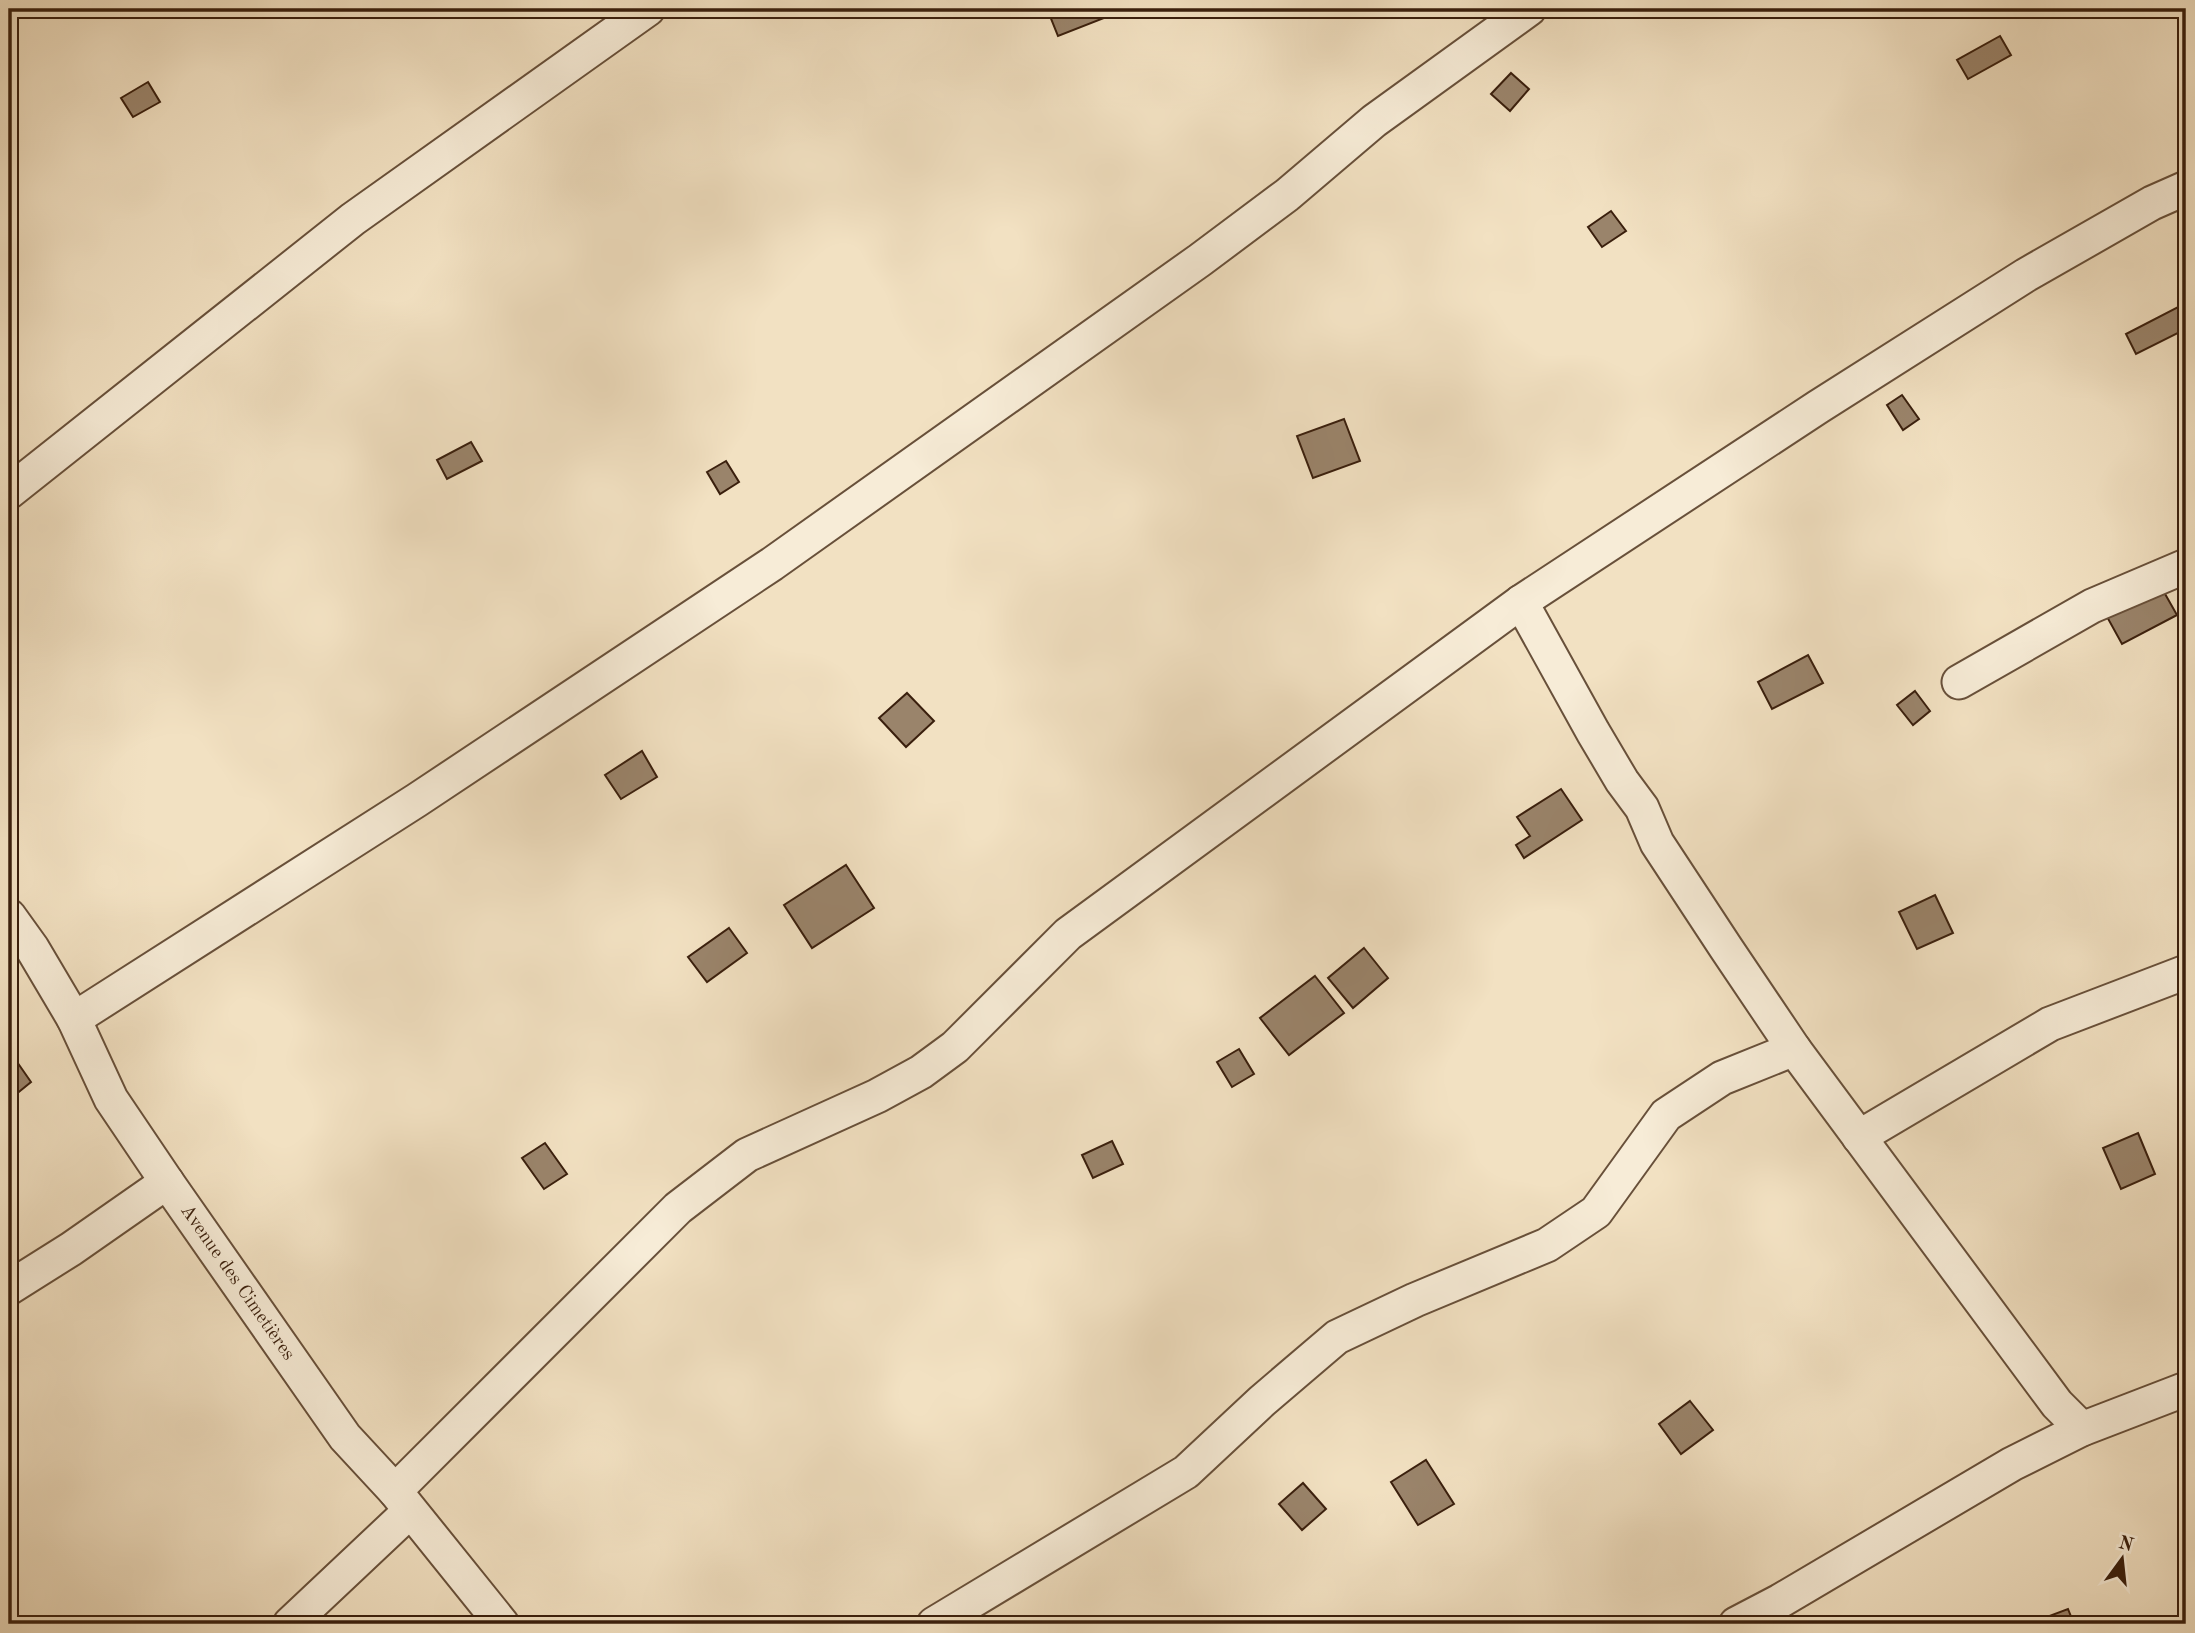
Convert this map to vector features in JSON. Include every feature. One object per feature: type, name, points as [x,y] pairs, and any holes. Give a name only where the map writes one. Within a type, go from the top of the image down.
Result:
[{"type":"street","points":[[9,492],[353,219],[648,9]]},
{"type":"street","points":[[74,1019],[429,792],[772,564],[1200,260],[1287,195],[1374,121],[1529,9]]},
{"type":"street","points":[[290,1624],[678,1208],[715,1178],[747,1155],[877,1096],[921,1072],[955,1047],[1068,934],[1521,602],[1818,407],[2026,275],[2152,204],[2186,188]]},
{"type":"street","points":[[1959,682],[2092,606],[2186,566]]},
{"type":"street","points":[[1521,602],[1598,742],[1642,808],[1657,843],[1794,1049],[2057,1404],[2082,1429]]},
{"type":"street","name":"Avenue des Cimetières","points":[[9,916],[32,948],[74,1019],[111,1099],[167,1182],[345,1437],[403,1501],[502,1624]]},
{"type":"street","points":[[1859,1137],[2050,1024],[2186,972]]},
{"type":"street","points":[[934,1624],[1186,1472],[1337,1336],[1547,1245],[1586,1219],[1596,1212],[1667,1115],[1722,1079],[1794,1049]]},
{"type":"street","points":[[9,1288],[71,1249],[167,1182]]},
{"type":"street","points":[[1736,1624],[1780,1601],[2012,1464],[2082,1429],[2186,1389]]},
{"type":"building","points":[[1100,9],[1104,18],[1058,36],[1048,11]]},
{"type":"building","points":[[2000,36],[2011,55],[1968,79],[1957,60]]},
{"type":"building","points":[[1511,73],[1529,89],[1510,111],[1491,94]]},
{"type":"building","points":[[148,82],[160,102],[133,117],[121,98]]},
{"type":"building","points":[[1611,211],[1626,231],[1602,247],[1588,227]]},
{"type":"building","points":[[2180,306],[2186,317],[2186,329],[2136,354],[2126,334]]},
{"type":"building","points":[[1902,395],[1919,419],[1903,430],[1887,405]]},
{"type":"building","points":[[1344,419],[1360,461],[1313,478],[1297,436]]},
{"type":"building","points":[[471,442],[482,461],[447,479],[437,460]]},
{"type":"building","points":[[726,461],[739,482],[720,494],[707,472]]},
{"type":"building","points":[[2160,585],[2177,615],[2122,644],[2106,615]]},
{"type":"building","points":[[1808,655],[1823,683],[1772,709],[1758,682]]},
{"type":"building","points":[[1915,691],[1930,711],[1913,725],[1897,705]]},
{"type":"building","points":[[907,693],[934,721],[906,747],[879,718]]},
{"type":"building","points":[[642,751],[657,777],[621,799],[605,775]]},
{"type":"building","points":[[1561,789],[1582,820],[1524,858],[1516,845],[1530,836],[1517,817]]},
{"type":"building","points":[[846,865],[874,908],[812,948],[784,905]]},
{"type":"building","points":[[1935,895],[1953,933],[1917,949],[1899,912]]},
{"type":"building","points":[[729,928],[747,953],[707,982],[688,957]]},
{"type":"building","points":[[1364,948],[1388,978],[1353,1008],[1328,978]]},
{"type":"building","points":[[1315,976],[1344,1013],[1289,1055],[1260,1018]]},
{"type":"building","points":[[1239,1049],[1254,1074],[1232,1087],[1217,1062]]},
{"type":"building","points":[[15,1059],[31,1082],[9,1100],[9,1063]]},
{"type":"building","points":[[2138,1133],[2155,1174],[2121,1189],[2103,1148]]},
{"type":"building","points":[[1112,1141],[1123,1164],[1093,1178],[1082,1155]]},
{"type":"building","points":[[545,1143],[567,1174],[544,1189],[522,1158]]},
{"type":"building","points":[[1690,1401],[1713,1430],[1681,1454],[1659,1424]]},
{"type":"building","points":[[1426,1460],[1454,1504],[1418,1525],[1391,1482]]},
{"type":"building","points":[[1303,1483],[1326,1509],[1302,1530],[1279,1504]]},
{"type":"building","points":[[2068,1609],[2074,1624],[2028,1624]]}]
